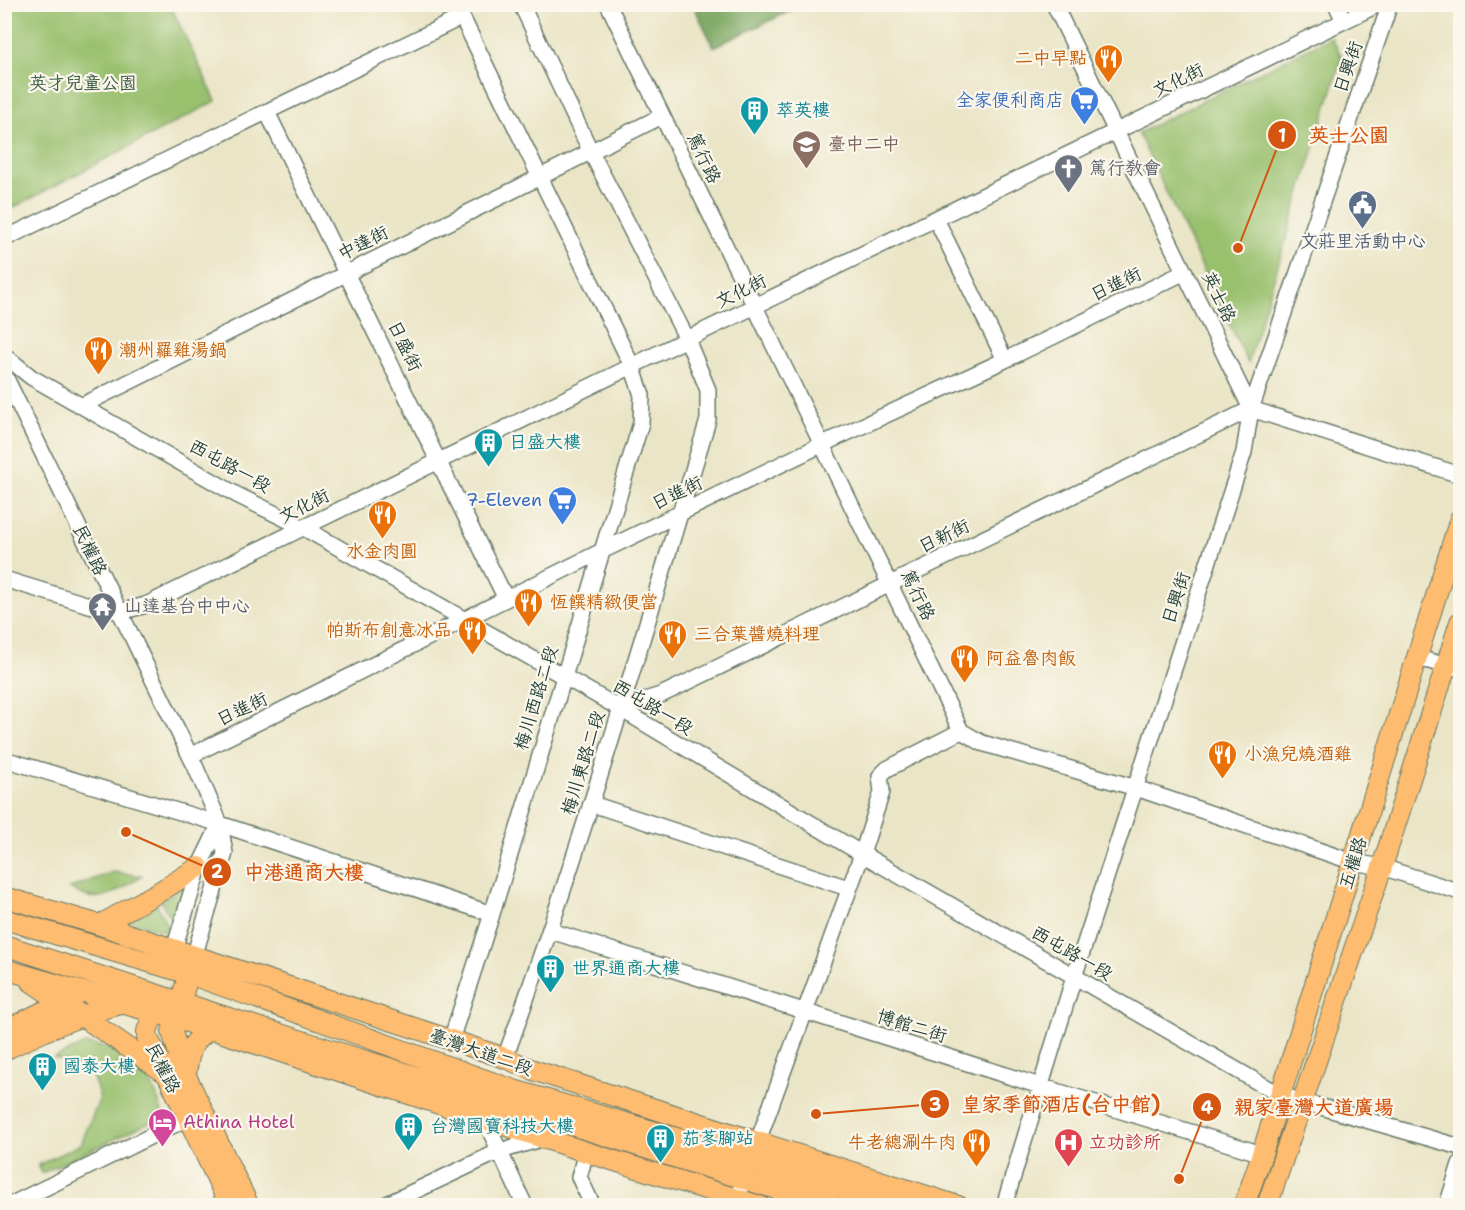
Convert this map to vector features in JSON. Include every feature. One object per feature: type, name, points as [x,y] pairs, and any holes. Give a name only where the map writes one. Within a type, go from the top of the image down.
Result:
[{"type":"main road","name":"五權路","points":[[1244,1206],[1461,519]]},
{"type":"main road","name":"五權路","points":[[1267,1206],[1382,867],[1454,667],[1461,622]]},
{"type":"main road","points":[[100,925],[199,867]]},
{"type":"main road","name":"臺灣大道二段","points":[[4,897],[100,925],[172,958],[514,1090],[755,1151],[958,1206]]},
{"type":"main road","name":"臺灣大道二段","points":[[4,919],[172,958]]},
{"type":"main road","points":[[4,945],[122,983],[158,1004],[178,1010],[229,1018],[831,1206]]},
{"type":"main road","points":[[4,1031],[63,1003],[122,983],[172,958]]},
{"type":"main road","name":"民權路","points":[[172,958],[147,1031],[147,1037],[176,1075],[249,1206]]},
{"type":"main road","name":"臺灣大道二段","points":[[191,965],[451,1040],[505,1058],[533,1071],[755,1151],[896,1206]]},
{"type":"main road","name":"民權路","points":[[191,965],[172,1032],[176,1075],[188,1118],[230,1206]]},
{"type":"main road","points":[[11,970],[124,1004]]},
{"type":"main road","points":[[11,970],[176,1075],[196,1039],[229,1018]]},
{"type":"main road","points":[[4,1050],[81,1016],[124,1004],[158,1004]]},
{"type":"main road","points":[[178,1010],[211,1029],[586,1152],[760,1206]]},
{"type":"street","name":"梅川東路二段","points":[[505,1058],[551,932],[592,804],[708,420],[708,390],[687,339],[591,152],[521,4]]},
{"type":"street","name":"篤行路","points":[[608,4],[961,731]]},
{"type":"street","name":"英士路","points":[[1054,4],[1251,409]]},
{"type":"street","points":[[1336,4],[1344,21]]},
{"type":"street","name":"文化街","points":[[120,612],[152,602],[687,339],[1378,4]]},
{"type":"street","name":"日興街","points":[[1004,1206],[1074,977],[1244,452],[1251,409],[1390,4]]},
{"type":"street","points":[[4,239],[267,112],[460,11]]},
{"type":"street","name":"梅川西路二段","points":[[451,1040],[604,550],[641,423],[642,395],[632,366],[460,11]]},
{"type":"street","name":"日盛街","points":[[267,112],[506,599]]},
{"type":"street","name":"中達街","points":[[83,405],[662,116]]},
{"type":"street","points":[[936,219],[1005,360]]},
{"type":"street","name":"日進街","points":[[190,756],[680,513],[1005,360],[1185,272]]},
{"type":"street","name":"西屯路一段","points":[[4,356],[32,377],[237,495],[304,528],[620,708],[862,854],[1280,1095],[1461,1147]]},
{"type":"street","name":"民權路","points":[[4,374],[207,791],[220,824],[225,853],[191,965]]},
{"type":"street","points":[[1251,409],[1461,476]]},
{"type":"street","name":"日新街","points":[[620,708],[660,695],[1251,409]]},
{"type":"street","points":[[4,579],[120,612]]},
{"type":"street","points":[[1417,658],[1454,667]]},
{"type":"street","points":[[737,1199],[862,854],[882,792],[880,776],[887,769],[961,731],[982,743],[1136,788],[1353,862],[1382,867],[1461,891]]},
{"type":"street","points":[[4,759],[220,824],[492,914]]},
{"type":"street","points":[[592,804],[848,888]]},
{"type":"street","name":"民權路","points":[[172,958],[199,867],[220,824]]},
{"type":"street","name":"博館二街","points":[[551,932],[1262,1154]]},
{"type":"street","points":[[8,1206],[188,1118]]},
{"type":"street","points":[[485,1119],[525,1206]]},
{"type":"street","points":[[383,1206],[500,1151],[544,1138]]},
{"type":"street","points":[[586,1152],[579,1177],[593,1206]]},
{"type":"street","points":[[1447,1206],[1461,1164]]},
{"type":"green space","name":"英才兒童公園","points":[[5,4],[170,5],[216,101],[5,212]]},
{"type":"green space","points":[[693,5],[803,5],[714,47]]},
{"type":"green space","points":[[1331,37],[1342,57],[1248,363],[1138,133]]},
{"type":"green space","points":[[113,872],[142,876],[106,896],[90,897],[70,888]]},
{"type":"green space","points":[[186,884],[172,922],[161,901]]},
{"type":"green space","points":[[156,903],[168,927],[166,932],[120,918]]},
{"type":"green space","points":[[85,1044],[115,1051],[138,1065],[153,1087],[163,1116],[42,1173],[38,1165],[81,1144],[100,1098],[90,1069],[54,1058]]},
{"type":"place","name":"二中早點","points":[[1108,84]]},
{"type":"place","name":"全家便利商店","points":[[1085,126]]},
{"type":"place","name":"萃英樓","points":[[755,136]]},
{"type":"place","name":"臺中二中","points":[[807,170]]},
{"type":"place","name":"篤行教會","points":[[1068,194]]},
{"type":"place","name":"文莊里活動中心","points":[[1363,230]]},
{"type":"place","name":"英士公園","points":[[1238,248]]},
{"type":"place","name":"潮州羅雞湯鍋","points":[[98,376]]},
{"type":"place","name":"日盛大樓","points":[[488,468]]},
{"type":"place","name":"7-Eleven","points":[[563,526]]},
{"type":"place","name":"水金肉圓","points":[[382,540]]},
{"type":"place","name":"恆饌精緻便當","points":[[529,628]]},
{"type":"place","name":"山達基台中中心","points":[[103,632]]},
{"type":"place","name":"帕斯布創意冰品","points":[[473,656]]},
{"type":"place","name":"三合葉醬燒料理","points":[[673,660]]},
{"type":"place","name":"阿益魯肉飯","points":[[965,684]]},
{"type":"place","name":"小漁兒燒酒雞","points":[[1223,780]]},
{"type":"place","name":"中港通商大樓","points":[[126,832]]},
{"type":"place","name":"世界通商大樓","points":[[551,994]]},
{"type":"place","name":"國泰大樓","points":[[42,1092]]},
{"type":"place","name":"皇家季節酒店(台中館)","points":[[816,1114]]},
{"type":"place","name":"Athina Hotel","points":[[162,1148]]},
{"type":"place","name":"台灣國寶科技大樓","points":[[409,1152]]},
{"type":"place","name":"茄苳腳站","points":[[661,1164]]},
{"type":"place","name":"牛老總涮牛肉","points":[[977,1168]]},
{"type":"place","name":"立功診所","points":[[1068,1168]]},
{"type":"place","name":"親家臺灣大道廣場","points":[[1179,1179]]}]
